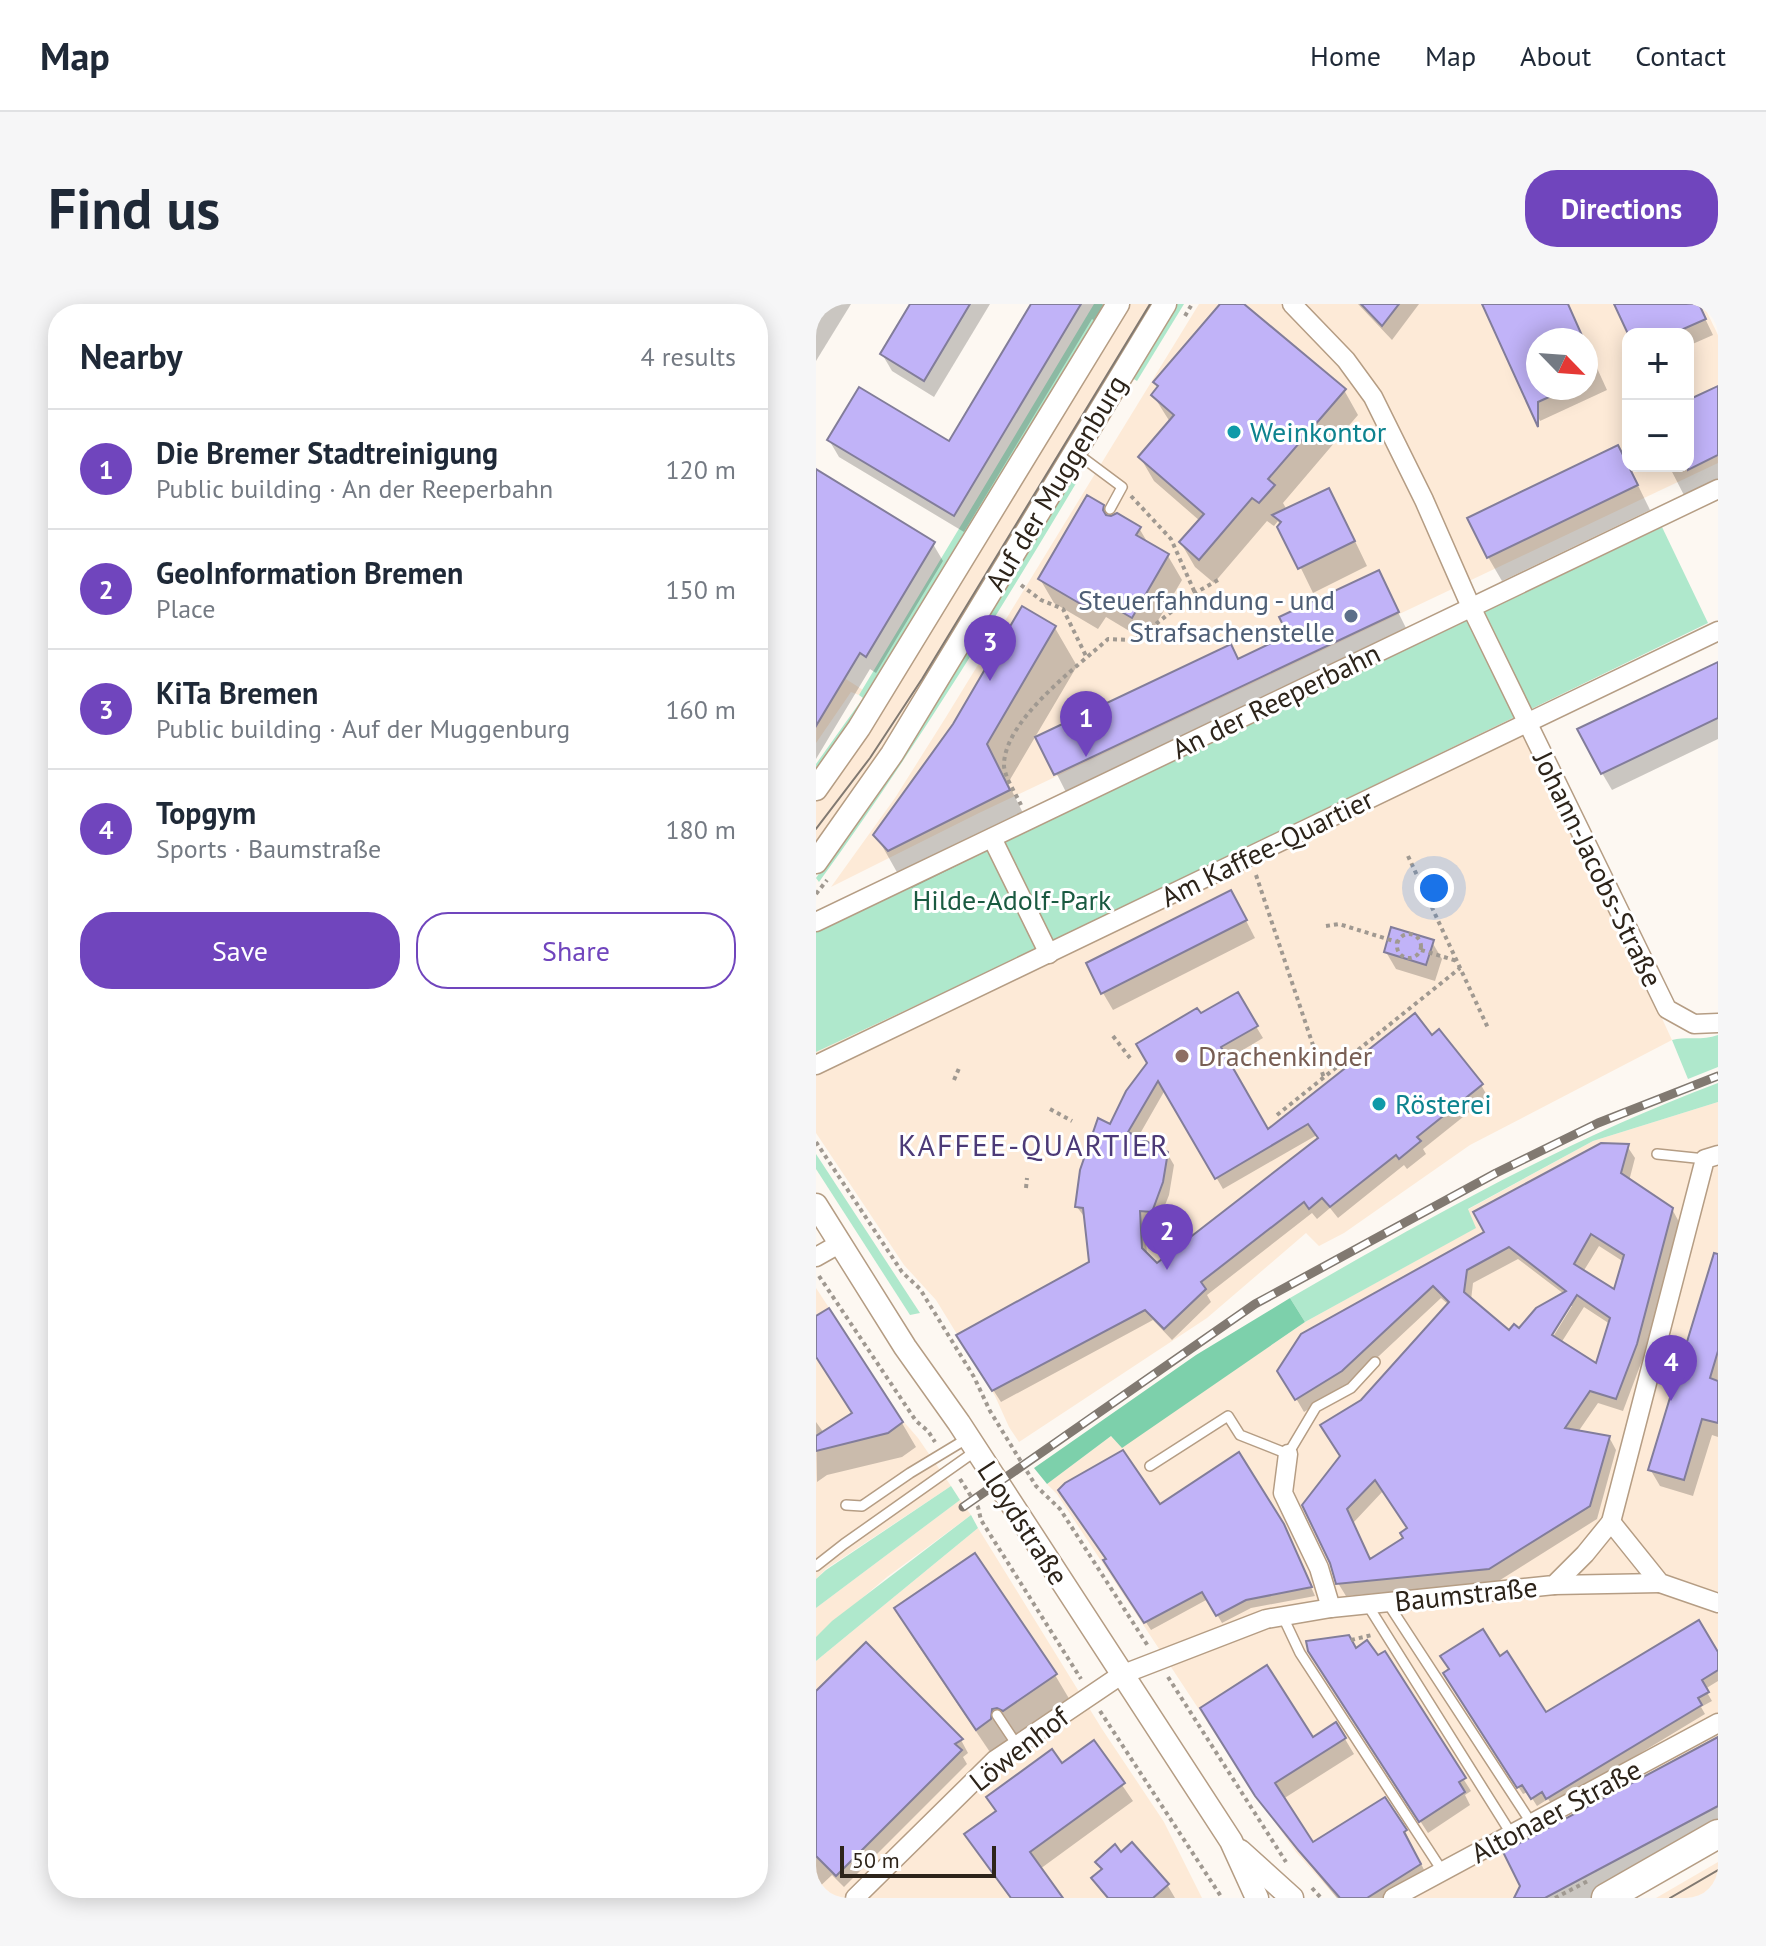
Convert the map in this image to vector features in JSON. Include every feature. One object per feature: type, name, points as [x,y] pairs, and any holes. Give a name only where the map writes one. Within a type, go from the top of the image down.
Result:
[{"type":"main road","points":[[1606,1898],[1718,1834]]},
{"type":"street","name":"Auf der Muggenburg","points":[[816,789],[859,728],[1118,304]]},
{"type":"street","name":"Auf der Muggenburg","points":[[816,862],[892,754],[1165,304]]},
{"type":"street","name":"Johann-Jacobs-Straße","points":[[1292,304],[1346,360],[1373,397],[1424,500],[1471,607],[1667,1009],[1694,1024],[1718,1023]]},
{"type":"street","name":"An der Reeperbahn","points":[[816,922],[1718,489]]},
{"type":"street","name":"Am Kaffee-Quartier","points":[[816,1065],[1718,631]]},
{"type":"street","points":[[992,838],[1049,954]]},
{"type":"street","points":[[816,906],[835,913]]},
{"type":"street","name":"Baumstraße","points":[[1121,1675],[1266,1619],[1331,1608],[1554,1585],[1611,1522],[1712,1157]]},
{"type":"street","name":"Lloydstraße","points":[[816,1205],[905,1347],[972,1444],[1231,1841],[1271,1893],[1298,1889]]},
{"type":"street","points":[[816,1257],[839,1244]]},
{"type":"street","points":[[1288,1454],[1283,1493],[1319,1568],[1331,1608]]},
{"type":"street","points":[[1611,1522],[1660,1583]]},
{"type":"street","points":[[1554,1585],[1660,1583],[1718,1603]]},
{"type":"street","name":"Löwenhof","points":[[859,1897],[995,1760],[1121,1675]]},
{"type":"street","name":"Altonaer Straße","points":[[1393,1898],[1718,1723]]},
{"type":"lane","points":[[1075,452],[1122,487],[1110,509]]},
{"type":"lane","points":[[1657,1154],[1712,1157]]},
{"type":"lane","points":[[1150,1466],[1228,1416],[1240,1435],[1288,1454],[1316,1407],[1351,1388],[1375,1362]]},
{"type":"lane","points":[[846,1505],[862,1506],[910,1473],[972,1444]]},
{"type":"lane","points":[[816,1566],[972,1444]]},
{"type":"lane","points":[[1387,1602],[1532,1824]]},
{"type":"lane","points":[[1367,1604],[1512,1835]]},
{"type":"lane","points":[[1283,1617],[1300,1653],[1443,1872]]},
{"type":"lane","points":[[997,1715],[1017,1745]]},
{"type":"path","points":[[1122,487],[1171,539],[1195,593]]},
{"type":"path","points":[[1029,820],[1004,769],[1006,747],[1032,708],[1108,639],[1130,640],[1142,635],[1195,593],[1218,580]]},
{"type":"path","points":[[1021,585],[1041,600],[1063,609],[1087,658]]},
{"type":"path","points":[[1250,855],[1324,1078]]},
{"type":"path","points":[[1408,856],[1488,1028]]},
{"type":"path","points":[[1326,926],[1339,924],[1398,942]]},
{"type":"path","points":[[1413,935],[1421,944],[1421,950],[1417,955],[1405,958],[1400,954],[1398,942],[1401,937],[1413,935]]},
{"type":"path","points":[[1421,950],[1457,961]]},
{"type":"path","points":[[1277,1115],[1460,968]]},
{"type":"path","points":[[1113,1036],[1130,1058]]},
{"type":"path","points":[[954,1080],[960,1066]]},
{"type":"path","points":[[1050,1109],[1072,1121]]},
{"type":"path","points":[[816,1142],[823,1148],[902,1272],[920,1289],[1036,1486],[1060,1509],[1254,1813],[1295,1871]]},
{"type":"path","points":[[1026,1188],[1027,1178]]},
{"type":"path","points":[[1090,1695],[1222,1898]]},
{"type":"path","points":[[1298,1889],[1321,1898]]},
{"type":"shaded area","points":[[1128,304],[1156,304],[909,713],[816,848],[816,799]]},
{"type":"shaded area","points":[[1199,304],[1703,304],[1718,335],[1718,463],[979,813],[831,887],[895,798]]},
{"type":"shaded area","points":[[816,660],[863,690],[859,695],[851,692],[816,743]]},
{"type":"shaded area","points":[[1522,716],[1672,1040],[1470,1145],[1344,1233],[1319,1246],[1306,1233],[1207,1318],[1019,1442],[995,1396],[936,1300],[904,1265],[816,1133],[816,1052]]},
{"type":"shaded area","points":[[1718,1102],[1718,1806],[1543,1898],[1337,1898],[1296,1852],[1256,1796],[1057,1494],[1047,1484],[1111,1436],[1122,1447],[1305,1322],[1475,1228],[1467,1210],[1593,1141]]},
{"type":"shaded area","points":[[816,1288],[904,1422],[951,1486],[826,1569],[816,1579]]},
{"type":"shaded area","points":[[960,1500],[971,1515],[887,1577],[816,1637],[816,1608]]},
{"type":"shaded area","points":[[978,1528],[1102,1729],[1164,1822],[1202,1898],[816,1898],[816,1661]]},
{"type":"shaded area","points":[[1718,1862],[1718,1887],[1700,1898],[1656,1898]]},
{"type":"green space","points":[[1094,304],[1107,308],[868,699],[816,771],[816,764],[863,698],[859,695]]},
{"type":"green space","points":[[1177,304],[1184,304],[1137,381],[1132,378]]},
{"type":"green space","points":[[1077,472],[1081,475],[954,682],[819,882],[816,878],[908,748]]},
{"type":"green space","name":"Hilde-Adolf-Park","points":[[1662,527],[1708,623],[1035,950],[816,1052],[816,931]]},
{"type":"green space","points":[[1718,1035],[1718,1067],[1688,1079],[1672,1040]]},
{"type":"green space","points":[[1718,1083],[1718,1102],[1593,1141],[1468,1209],[1476,1228],[1305,1322],[1290,1298],[1553,1155]]},
{"type":"green space","points":[[816,1154],[920,1313],[910,1315],[816,1169]]},
{"type":"green space","points":[[1290,1298],[1305,1322],[1122,1448],[1111,1436],[1047,1484],[1034,1468],[1196,1355]]},
{"type":"green space","points":[[951,1486],[960,1500],[816,1608],[816,1579]]},
{"type":"green space","points":[[971,1515],[978,1528],[816,1661],[816,1637],[832,1621]]},
{"type":"building","points":[[910,304],[970,304],[924,381],[880,354]]},
{"type":"building","points":[[1031,304],[1081,304],[954,516],[827,440],[859,387],[949,441]]},
{"type":"building","name":"Weinkontor","points":[[1220,304],[1244,304],[1346,389],[1268,479],[1275,485],[1259,503],[1252,498],[1199,560],[1179,542],[1204,514],[1138,457],[1174,415],[1151,395],[1158,386],[1153,382]]},
{"type":"building","points":[[1361,304],[1399,304],[1382,326]]},
{"type":"building","points":[[1482,304],[1568,304],[1579,328],[1526,328],[1526,400],[1542,400],[1538,402],[1538,427]]},
{"type":"building","points":[[1614,304],[1699,304],[1706,319],[1686,328],[1625,328]]},
{"type":"building","points":[[1718,386],[1718,455],[1694,467],[1694,400],[1694,397]]},
{"type":"building","points":[[1618,445],[1622,453],[1622,472],[1632,472],[1638,485],[1487,558],[1467,518]]},
{"type":"building","points":[[816,469],[935,542],[866,657],[860,653],[816,726]]},
{"type":"building","points":[[1329,488],[1355,541],[1298,569],[1277,527],[1281,522],[1272,515]]},
{"type":"building","points":[[1087,495],[1104,505],[1106,515],[1117,513],[1141,527],[1136,535],[1169,554],[1132,618],[1091,594],[1084,606],[1038,579]]},
{"type":"building","points":[[1379,570],[1399,612],[1054,775],[1035,737],[1231,644],[1238,659],[1288,635],[1279,617]]},
{"type":"building","points":[[1022,606],[1056,626],[987,744],[1010,790],[888,851],[873,835],[953,724]]},
{"type":"building","points":[[1718,662],[1718,718],[1601,774],[1577,729]]},
{"type":"building","points":[[1231,890],[1247,920],[1101,994],[1086,963]]},
{"type":"building","points":[[1391,927],[1434,940],[1426,965],[1384,952]]},
{"type":"building","points":[[1238,992],[1258,1026],[1221,1047],[1268,1129],[1415,1013],[1432,1035],[1439,1029],[1483,1084],[1417,1137],[1421,1141],[1399,1159],[1396,1155],[1330,1207],[1322,1198],[1309,1209],[1304,1202],[1201,1282],[1206,1289],[1164,1329],[1145,1310],[992,1391],[956,1335],[1089,1262],[1083,1208],[1075,1207],[1080,1170],[1098,1118],[1110,1124],[1126,1091],[1147,1063],[1136,1044],[1197,1008],[1201,1013]],"holes":[[[1158,1081],[1215,1179],[1308,1124],[1318,1138],[1157,1263],[1142,1248],[1140,1211],[1152,1212],[1163,1182],[1168,1152],[1128,1132]]]},
{"type":"building","points":[[1601,1143],[1629,1144],[1621,1173],[1673,1208],[1637,1344],[1616,1399],[1590,1391],[1565,1428],[1610,1436],[1590,1506],[1489,1569],[1336,1584],[1330,1563],[1302,1505],[1340,1456],[1320,1425],[1361,1400],[1449,1302],[1433,1286],[1342,1371],[1295,1400],[1277,1371],[1301,1334],[1484,1232],[1473,1212]],"holes":[[[1591,1234],[1624,1255],[1614,1289],[1574,1264]],[[1509,1247],[1566,1291],[1536,1308],[1519,1328],[1514,1324],[1509,1330],[1464,1292],[1467,1270]],[[1577,1295],[1610,1318],[1596,1363],[1552,1335]],[[1375,1480],[1407,1528],[1400,1533],[1403,1538],[1370,1559],[1347,1509]]]},
{"type":"building","points":[[1714,1253],[1718,1254],[1718,1351],[1710,1378],[1718,1381],[1718,1423],[1702,1419],[1684,1480],[1648,1470]]},
{"type":"building","points":[[829,1308],[903,1422],[888,1433],[816,1451],[816,1436],[852,1413],[816,1357],[816,1316]]},
{"type":"building","points":[[1123,1450],[1160,1504],[1239,1452],[1284,1524],[1312,1587],[1246,1600],[1216,1616],[1202,1592],[1144,1623],[1103,1560],[1106,1559],[1058,1490]]},
{"type":"building","points":[[975,1553],[1057,1674],[1003,1711],[992,1709],[991,1719],[976,1730],[894,1608]]},
{"type":"building","points":[[1699,1620],[1718,1652],[1718,1670],[1702,1680],[1709,1692],[1698,1698],[1702,1705],[1546,1799],[1542,1792],[1531,1799],[1522,1785],[1517,1788],[1443,1673],[1449,1669],[1440,1656],[1483,1629],[1500,1656],[1507,1651],[1546,1712]]},
{"type":"building","points":[[1349,1635],[1356,1648],[1367,1640],[1378,1655],[1385,1651],[1466,1778],[1459,1782],[1465,1792],[1419,1822],[1308,1651],[1306,1641]]},
{"type":"building","points":[[866,1642],[963,1739],[955,1744],[962,1750],[836,1876],[816,1856],[816,1691]]},
{"type":"building","points":[[1267,1665],[1313,1737],[1336,1722],[1346,1738],[1275,1783],[1313,1842],[1385,1797],[1407,1830],[1404,1832],[1421,1864],[1367,1898],[1340,1898],[1255,1796],[1200,1708]]},
{"type":"building","points":[[1718,1737],[1718,1806],[1545,1898],[1514,1898],[1520,1886],[1503,1852]]},
{"type":"building","points":[[1094,1740],[1125,1783],[1030,1852],[1063,1898],[1011,1898],[964,1834],[996,1811],[986,1797],[1052,1749],[1062,1763]]},
{"type":"building","points":[[1132,1842],[1169,1884],[1153,1898],[1108,1898],[1091,1878],[1102,1869],[1095,1862],[1115,1844],[1121,1852]]},
{"type":"tram line","points":[[816,829],[870,758],[922,679],[1150,304]]},
{"type":"tram line","points":[[1670,1898],[1718,1870]]},
{"type":"railway","points":[[963,1507],[1255,1304],[1496,1173],[1598,1123],[1718,1076]]},
{"type":"place","name":"Weinkontor","points":[[1234,432]]},
{"type":"place","name":"Steuerfahndung - und Strafsachenstelle","points":[[1351,616]]},
{"type":"place","name":"KiTa Bremen","points":[[990,681]]},
{"type":"place","name":"Die Bremer Stadtreinigung","points":[[1086,757]]},
{"type":"place","name":"Drachenkinder","points":[[1182,1056]]},
{"type":"place","name":"Rösterei","points":[[1379,1104]]},
{"type":"place","name":"GeoInformation Bremen","points":[[1167,1270]]},
{"type":"place","name":"Topgym","points":[[1671,1401]]},
{"type":"district","name":"KAFFEE-QUARTIER","points":[[1034,1146]]}]
